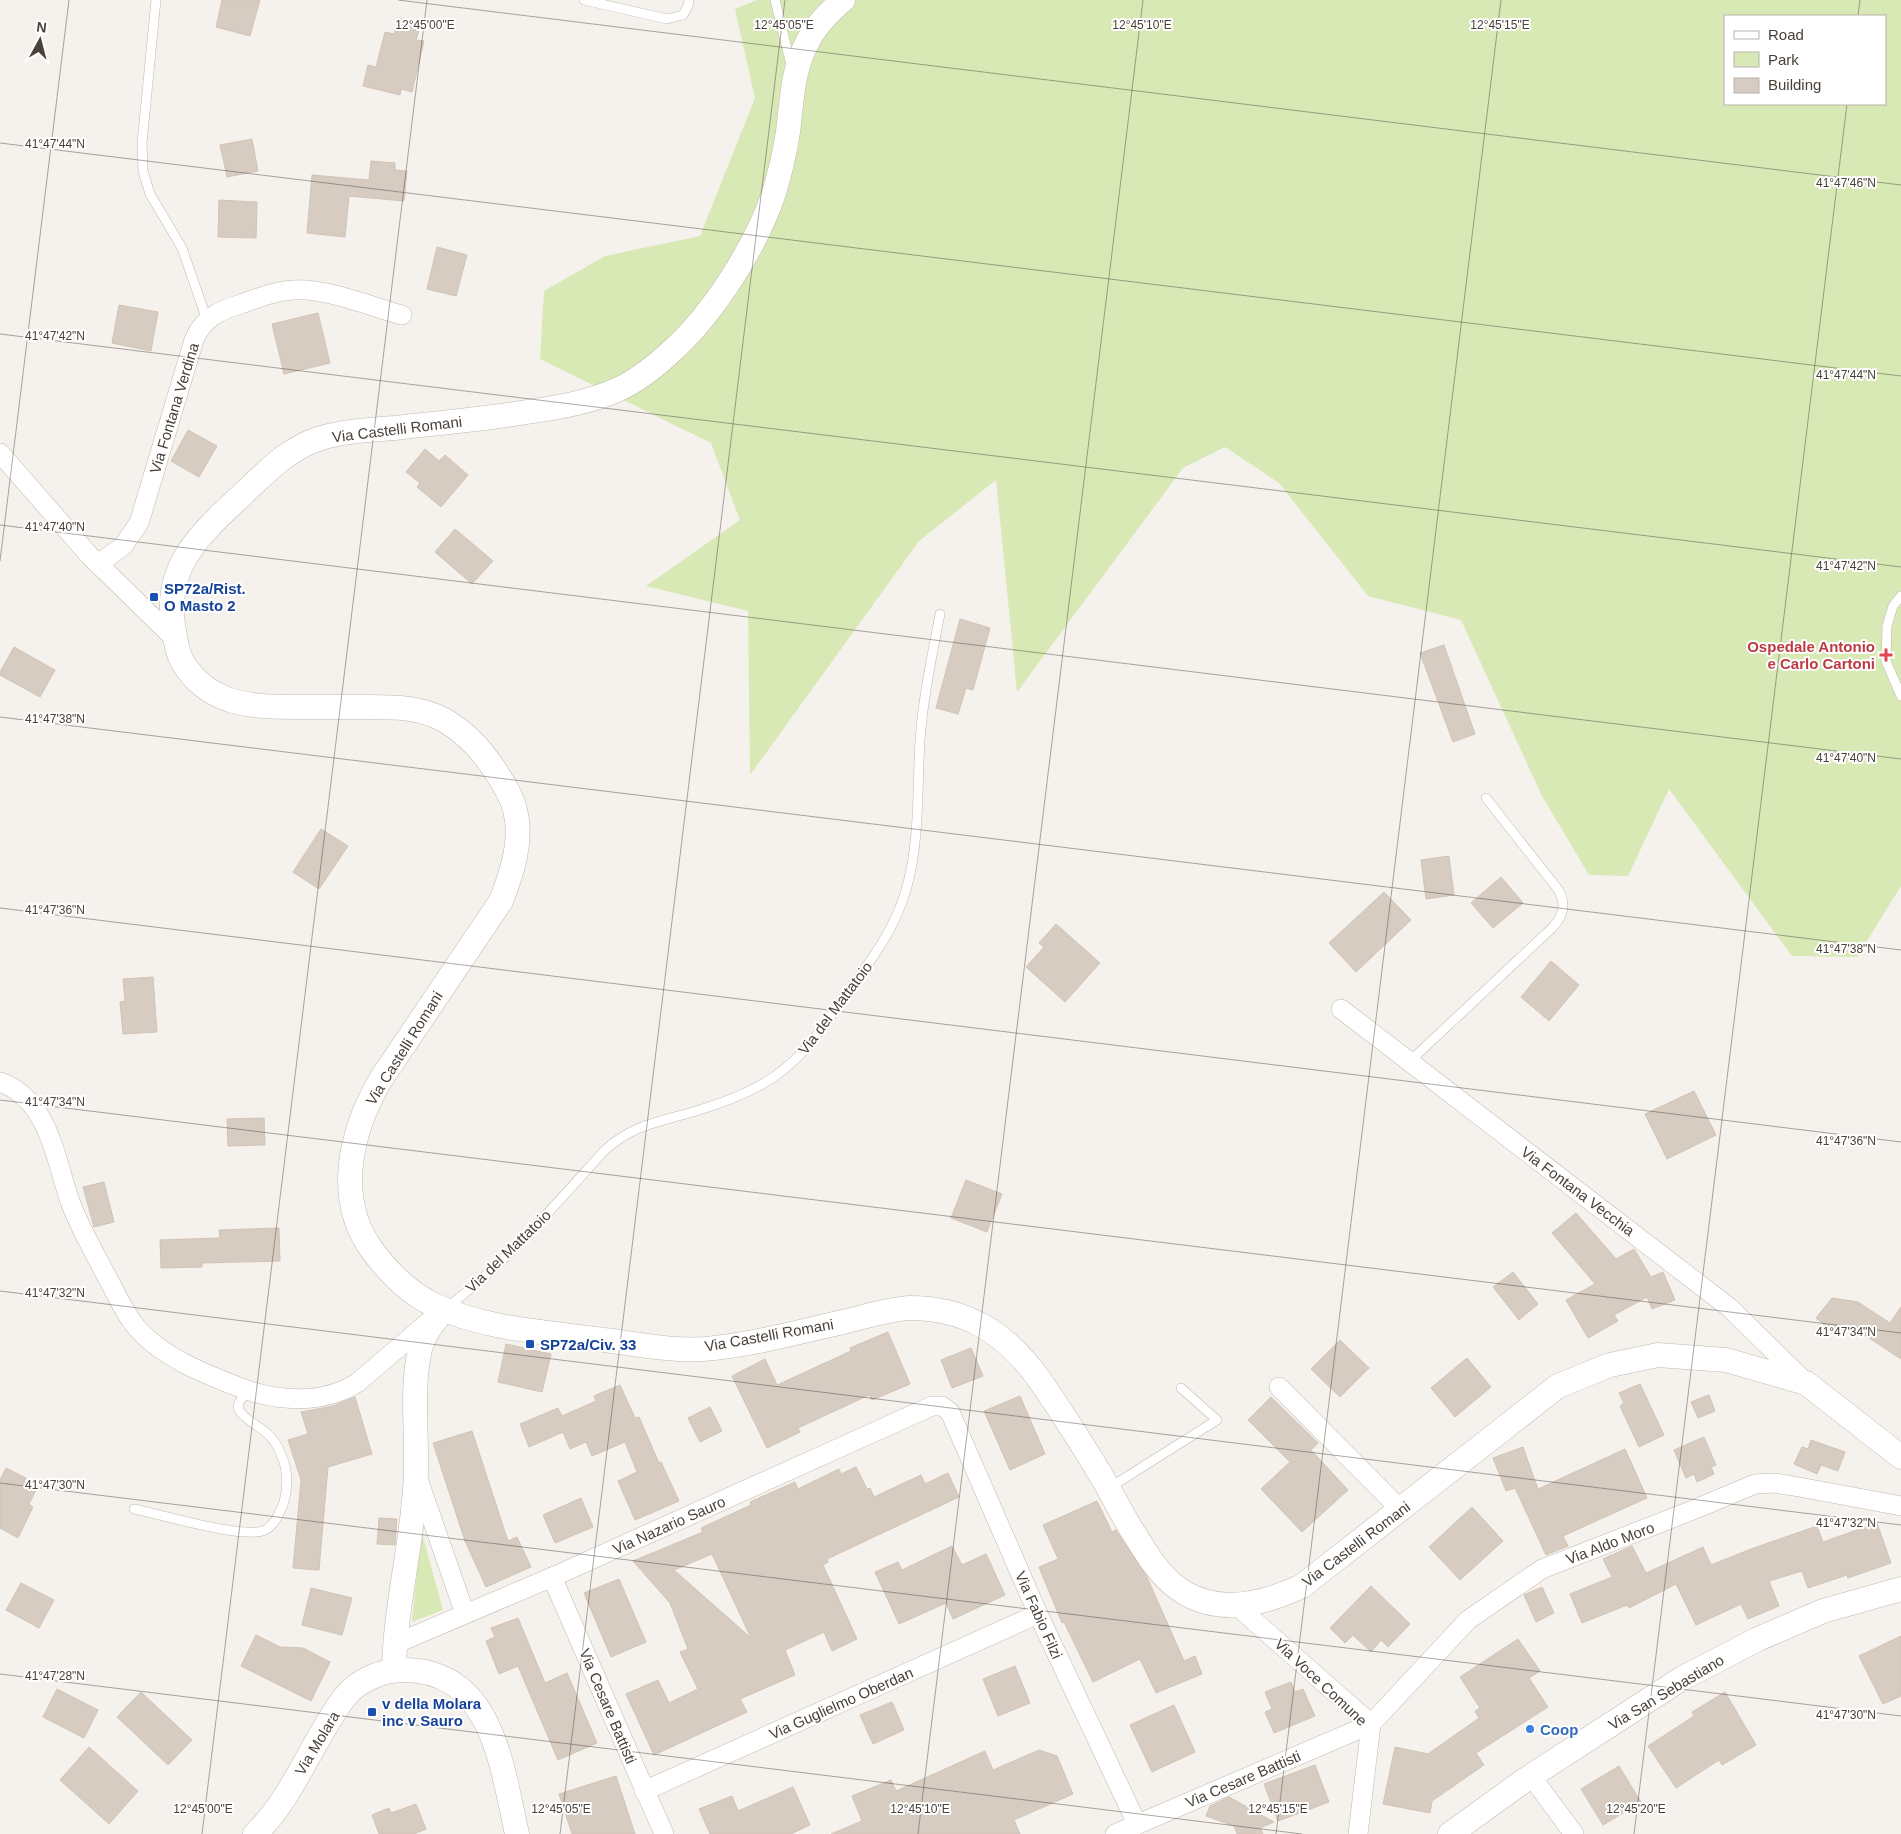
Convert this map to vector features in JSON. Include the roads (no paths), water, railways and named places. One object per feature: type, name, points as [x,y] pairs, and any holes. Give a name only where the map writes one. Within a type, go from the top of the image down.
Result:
[{"type":"street","name":"Via Castelli Romani","points":[[843,0],[811,35],[803,51],[794,77],[787,137],[781,167],[774,194],[759,228],[713,305],[693,332],[647,374],[620,389],[579,404],[494,418],[334,435],[316,440],[296,449],[271,467],[200,535],[190,547],[179,572],[172,595],[171,610],[176,640],[182,662],[203,688],[234,702],[258,707],[401,707],[429,713],[445,720],[486,755],[515,809],[518,828],[517,845],[508,884],[501,901],[374,1090],[360,1123],[351,1162],[350,1184],[354,1212],[369,1247],[389,1273],[418,1297],[443,1310],[472,1319],[510,1327],[661,1347],[711,1349],[774,1338],[897,1309],[924,1309],[951,1313],[979,1324],[1014,1349],[1037,1375],[1155,1567],[1184,1593],[1199,1600],[1236,1605],[1281,1596],[1302,1586],[1558,1386],[1610,1365],[1658,1355],[1726,1360],[1806,1383],[1901,1457]]},
{"type":"street","name":"Via Fontana Verdina","points":[[98,564],[123,546],[139,523],[194,340],[207,320],[229,307],[296,289],[324,292],[402,315]]},
{"type":"street","points":[[0,453],[98,564],[176,640]]},
{"type":"street","name":"Via Fontana Vecchia","points":[[1340,1009],[1730,1308],[1806,1383]]},
{"type":"street","points":[[0,1082],[10,1085],[25,1096],[43,1122],[79,1222],[126,1314],[136,1327],[153,1342],[180,1360],[222,1380],[250,1390],[290,1399],[317,1398],[350,1388],[366,1377],[443,1310]]},
{"type":"street","points":[[443,1310],[424,1337],[420,1349],[416,1393],[416,1472],[413,1515],[395,1644],[394,1670],[416,1670],[439,1675],[458,1686],[475,1704],[490,1727],[499,1753],[518,1834]]},
{"type":"street","points":[[1279,1387],[1401,1510]]},
{"type":"street","name":"Via Nazario Sauro","points":[[395,1644],[552,1577],[932,1406],[942,1406]]},
{"type":"street","name":"Via Fabio Filzi","points":[[942,1406],[950,1412],[1038,1614],[1137,1824]]},
{"type":"street","points":[[416,1472],[465,1614]]},
{"type":"street","name":"Via Aldo Moro","points":[[1371,1724],[1468,1620],[1542,1570],[1755,1484],[1775,1483],[1901,1506]]},
{"type":"street","name":"Via Cesare Battisti","points":[[552,1577],[664,1834]]},
{"type":"street","name":"Via San Sebastiano","points":[[1450,1834],[1530,1776],[1681,1679],[1758,1639],[1822,1611],[1901,1589]]},
{"type":"street","name":"Via Voce Comune","points":[[1236,1605],[1371,1724],[1358,1834]]},
{"type":"street","name":"Via Guglielmo Oberdan","points":[[644,1791],[1038,1614]]},
{"type":"street","name":"Via Molara","points":[[255,1834],[279,1805],[344,1698],[354,1687],[367,1679],[394,1670]]},
{"type":"street","name":"Via Cesare Battisti","points":[[1115,1834],[1371,1724]]},
{"type":"street","points":[[1530,1776],[1574,1834]]},
{"type":"lane","points":[[156,0],[142,143],[143,171],[150,194],[182,248],[207,320]]},
{"type":"lane","points":[[584,0],[667,19],[683,15],[689,0]]},
{"type":"lane","points":[[775,0],[794,77]]},
{"type":"lane","points":[[1901,596],[1893,606],[1887,626],[1886,661],[1901,696]]},
{"type":"lane","name":"Via del Mattatoio","points":[[443,1310],[490,1273],[568,1192],[604,1151],[621,1137],[648,1123],[696,1111],[738,1096],[767,1082],[789,1065],[810,1045],[867,967],[897,914],[909,877],[915,835],[923,708],[940,614]]},
{"type":"lane","points":[[1409,1062],[1552,928],[1562,916],[1564,901],[1557,888],[1486,798]]},
{"type":"lane","points":[[1108,1488],[1217,1420],[1181,1388]]},
{"type":"lane","points":[[134,1509],[232,1531],[263,1532],[269,1528],[283,1505],[286,1495],[284,1460],[278,1446],[269,1434],[242,1414],[239,1409],[239,1403],[250,1390]]},
{"type":"place","name":"SP72a/Rist. O Masto 2","points":[[154,597]]},
{"type":"place","name":"Ospedale Antonio e Carlo Cartoni","points":[[1886,655]]},
{"type":"place","name":"SP72a/Civ. 33","points":[[530,1344]]},
{"type":"place","name":"v della Molara inc v Sauro","points":[[372,1712]]},
{"type":"place","name":"Coop","points":[[1530,1729]]}]
